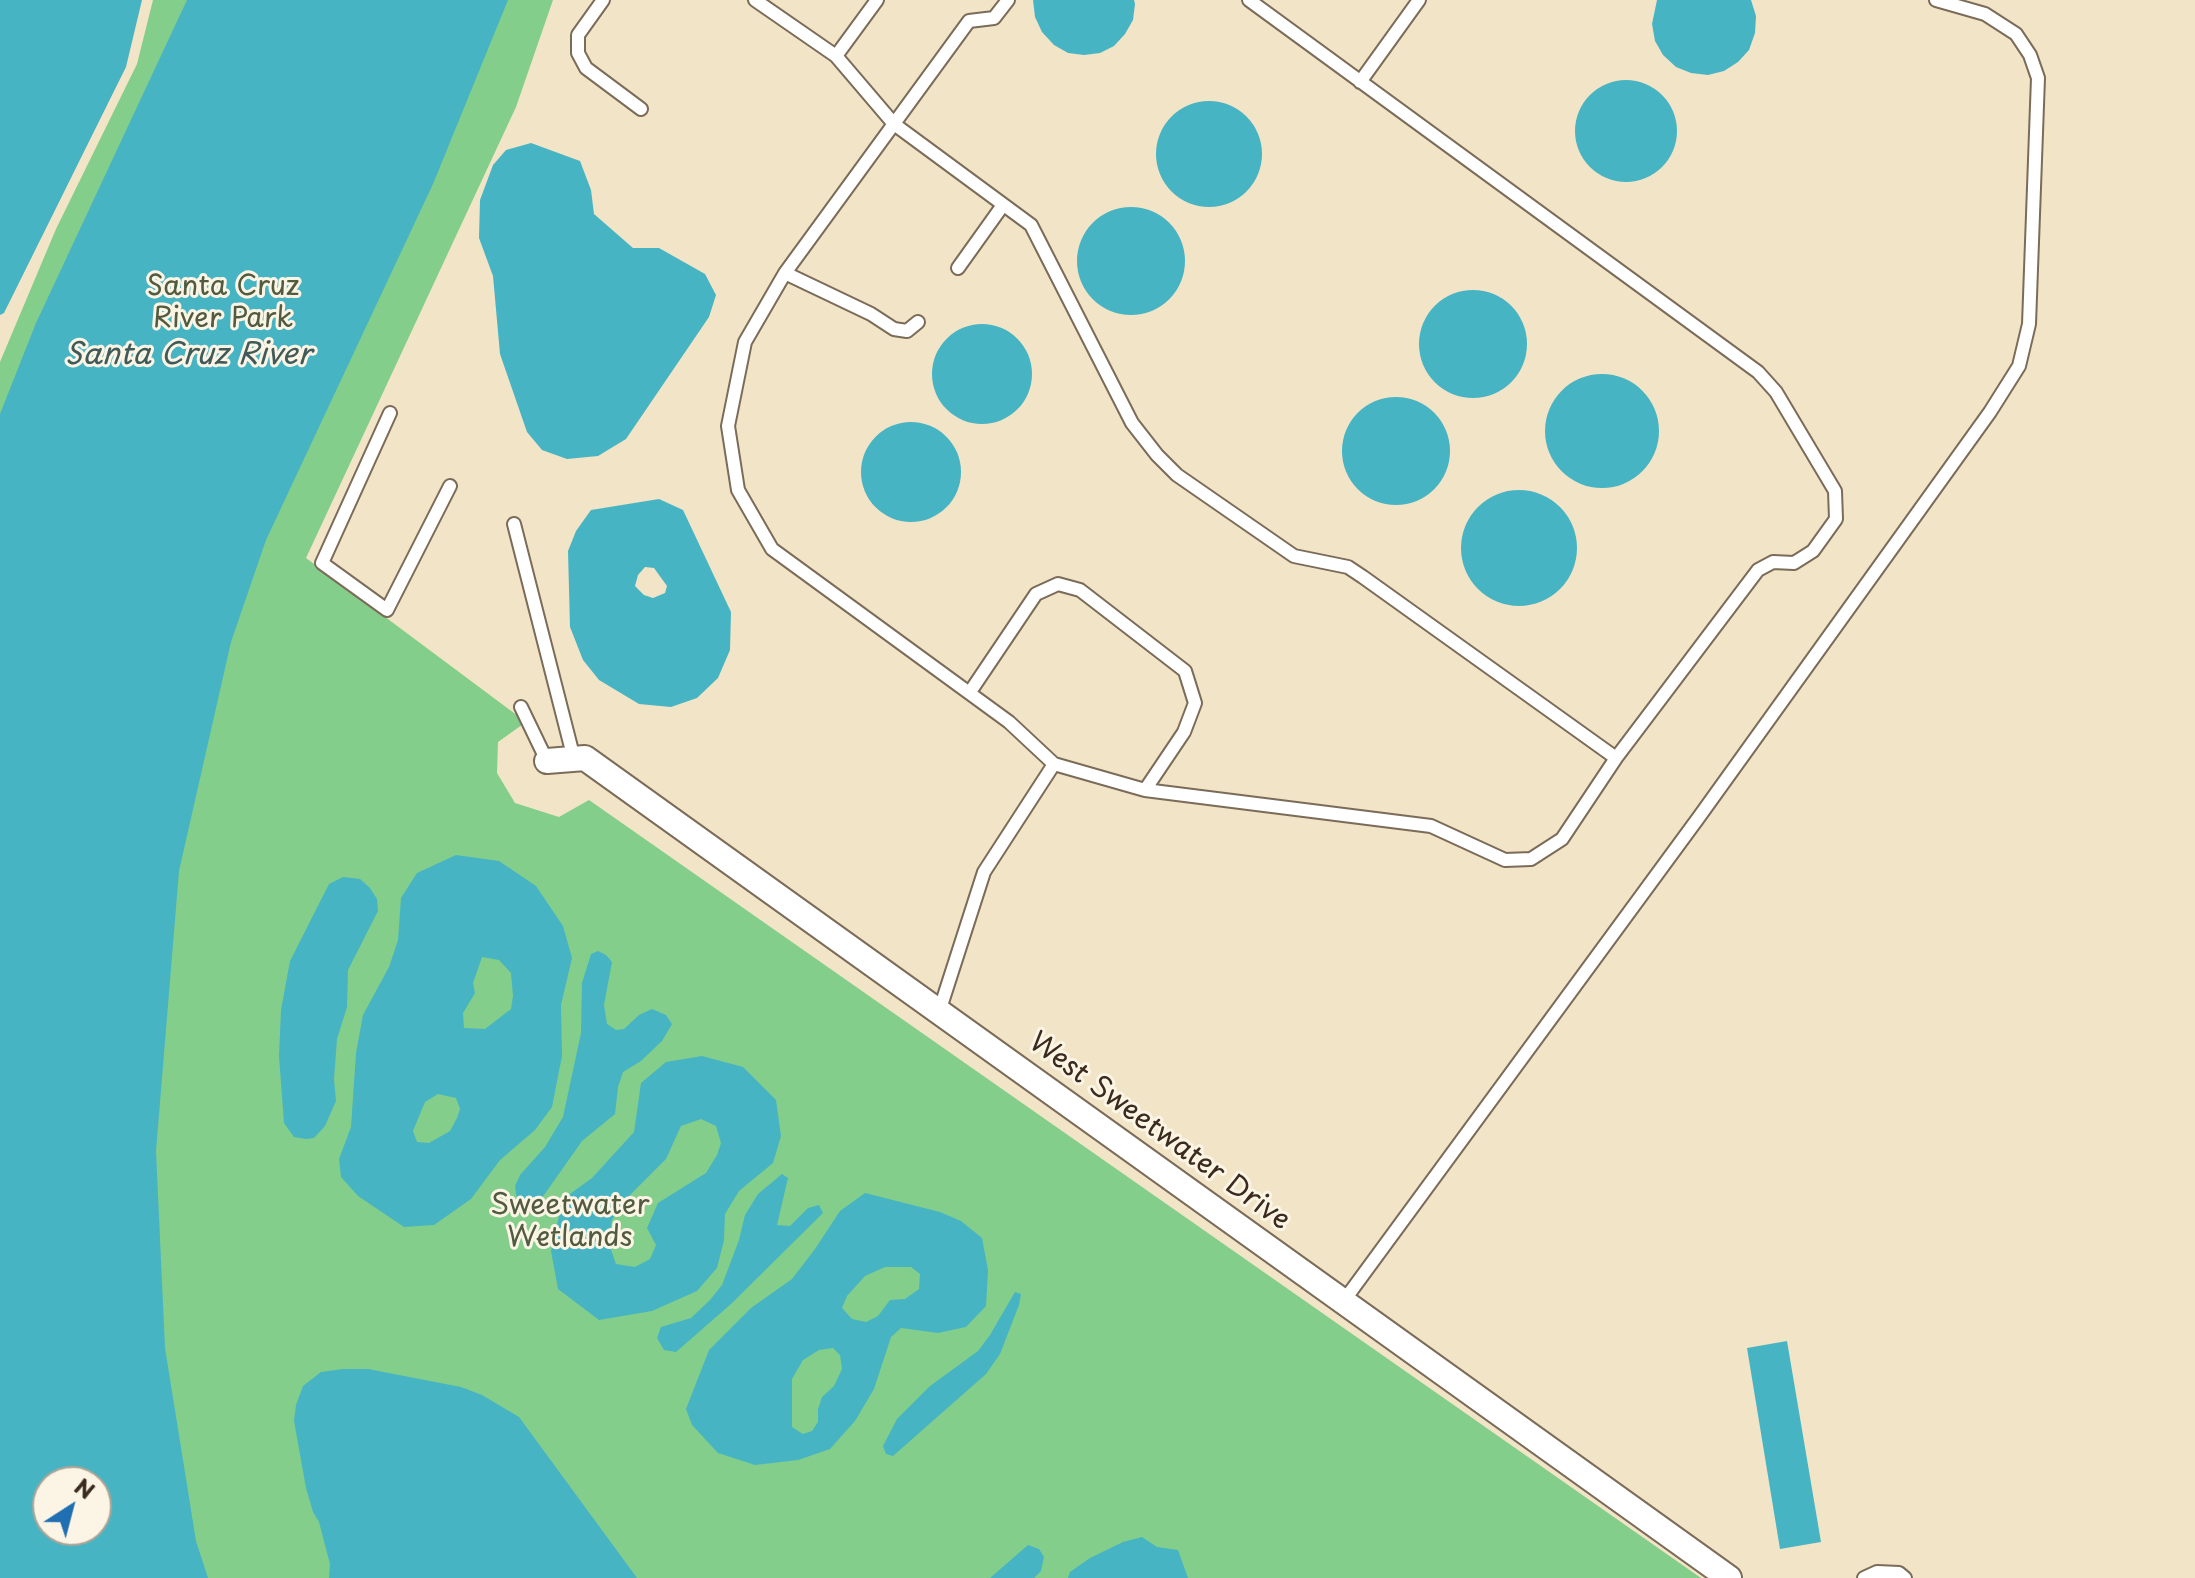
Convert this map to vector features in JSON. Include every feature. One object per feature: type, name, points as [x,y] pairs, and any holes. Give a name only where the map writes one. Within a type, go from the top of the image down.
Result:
[{"type":"street","name":"West Sweetwater Drive","points":[[547,761],[585,758],[1729,1578]]},
{"type":"lane","points":[[603,0],[578,35],[578,53],[586,68],[641,109]]},
{"type":"lane","points":[[755,0],[836,56],[894,124],[1031,225],[1132,423],[1177,475],[1294,556],[1348,567],[1616,758]]},
{"type":"lane","points":[[836,56],[877,0]]},
{"type":"lane","points":[[1008,0],[994,18],[969,21],[785,273],[745,342],[728,426],[738,490],[772,549],[970,692],[1009,722],[1054,764],[1145,790],[1431,826],[1505,860],[1531,859],[1562,839],[1616,758],[1758,570],[1773,562],[1794,563],[1813,551],[1836,519],[1835,491],[1776,392],[1758,372],[1249,0]]},
{"type":"lane","points":[[1360,82],[1419,0]]},
{"type":"lane","points":[[1343,1302],[1735,766],[1990,412],[2019,366],[2029,324],[2038,78],[2030,55],[2016,34],[1985,14],[1936,0]]},
{"type":"lane","points":[[958,268],[1003,205]]},
{"type":"lane","points":[[785,273],[871,314],[894,329],[907,331],[918,322]]},
{"type":"lane","points":[[390,413],[322,563],[387,610],[450,486]]},
{"type":"lane","points":[[514,524],[574,759]]},
{"type":"lane","points":[[970,692],[1036,594],[1058,584],[1080,590],[1185,671],[1195,703],[1184,732],[1145,790]]},
{"type":"lane","points":[[521,707],[547,761]]},
{"type":"lane","points":[[939,1012],[984,872],[1054,764]]},
{"type":"lane","points":[[1864,1578],[1877,1572],[1899,1573],[1905,1578]]},
{"type":"green space","name":"Sweetwater Wetlands","points":[[153,0],[553,0],[516,107],[306,558],[526,722],[498,742],[497,773],[515,803],[559,817],[589,800],[1701,1578],[0,1578],[0,362],[56,229],[137,64]]},
{"type":"water","points":[[0,0],[142,0],[126,67],[4,313],[0,315]]},
{"type":"water","name":"Santa Cruz River","points":[[187,0],[508,0],[433,184],[266,540],[231,642],[179,871],[156,1151],[165,1348],[196,1541],[208,1578],[0,1578],[0,414],[36,323]]},
{"type":"water","points":[[1033,0],[1134,0],[1135,4],[1133,20],[1114,46],[1100,53],[1084,55],[1068,53],[1054,45],[1042,32],[1035,17]]},
{"type":"water","points":[[1657,0],[1751,0],[1756,16],[1755,33],[1749,50],[1724,71],[1708,75],[1676,67],[1663,55],[1655,41],[1652,24]]},
{"type":"water","points":[[1626,80],[1645,84],[1662,95],[1673,112],[1677,131],[1673,150],[1662,167],[1645,178],[1626,182],[1607,178],[1590,167],[1579,150],[1575,131],[1579,112],[1590,95],[1607,84]]},
{"type":"water","points":[[1209,101],[1229,105],[1247,116],[1258,134],[1262,154],[1258,174],[1247,192],[1229,203],[1209,207],[1189,203],[1171,192],[1160,174],[1156,154],[1160,134],[1171,116],[1189,105]]},
{"type":"water","points":[[531,143],[580,161],[591,190],[594,214],[633,248],[659,248],[705,274],[716,295],[709,317],[626,439],[598,456],[567,459],[542,450],[527,432],[500,354],[493,276],[479,238],[480,200],[493,165],[506,150]]},
{"type":"water","points":[[1131,207],[1152,211],[1169,223],[1181,240],[1185,261],[1181,282],[1169,299],[1152,311],[1131,315],[1110,311],[1093,299],[1081,282],[1077,261],[1081,240],[1093,223],[1110,211]]},
{"type":"water","points":[[1473,290],[1494,294],[1511,306],[1523,323],[1527,344],[1523,365],[1511,382],[1494,394],[1473,398],[1452,394],[1435,382],[1423,365],[1419,344],[1423,323],[1435,306],[1452,294]]},
{"type":"water","points":[[982,324],[1010,332],[1024,346],[1032,374],[1024,402],[1010,416],[982,424],[954,416],[940,402],[932,374],[940,346],[954,332]]},
{"type":"water","points":[[1602,374],[1624,378],[1642,391],[1655,409],[1659,431],[1655,453],[1642,471],[1624,484],[1602,488],[1580,484],[1562,471],[1549,453],[1545,431],[1549,409],[1562,391],[1580,378]]},
{"type":"water","points":[[1396,397],[1417,401],[1434,413],[1446,430],[1450,451],[1446,472],[1434,489],[1417,501],[1396,505],[1375,501],[1358,489],[1346,472],[1342,451],[1346,430],[1358,413],[1375,401]]},
{"type":"water","points":[[911,422],[939,430],[953,444],[961,472],[953,500],[939,514],[911,522],[883,514],[869,500],[861,472],[869,444],[883,430]]},
{"type":"water","points":[[1519,490],[1541,494],[1560,507],[1573,526],[1577,548],[1573,570],[1560,589],[1541,602],[1519,606],[1497,602],[1478,589],[1465,570],[1461,548],[1465,526],[1478,507],[1497,494]]},
{"type":"water","points":[[659,499],[683,510],[731,612],[730,650],[718,678],[697,698],[671,707],[639,704],[599,680],[583,660],[570,627],[568,551],[576,531],[591,510]],"holes":[[[645,567],[654,568],[667,586],[665,593],[653,598],[644,595],[635,586],[638,575]]]},
{"type":"water","points":[[456,855],[499,861],[536,886],[563,926],[572,958],[561,1005],[562,1056],[552,1107],[535,1130],[500,1160],[471,1199],[434,1225],[404,1227],[358,1196],[341,1177],[339,1159],[351,1127],[356,1053],[363,1015],[389,967],[398,940],[401,898],[417,873]],"holes":[[[482,957],[499,960],[511,973],[511,1009],[485,1029],[464,1028],[463,1013],[475,993],[473,983]],[[438,1094],[456,1098],[460,1109],[457,1118],[450,1131],[429,1143],[417,1142],[413,1131],[425,1102]]]},
{"type":"water","points":[[343,877],[360,879],[370,888],[377,899],[378,911],[348,970],[347,1007],[337,1039],[336,1101],[325,1126],[314,1138],[306,1139],[294,1137],[284,1123],[279,1056],[281,1010],[290,961],[329,884]]},
{"type":"water","points":[[598,951],[612,962],[604,1005],[607,1024],[616,1030],[624,1029],[639,1015],[652,1009],[666,1015],[672,1024],[662,1041],[641,1061],[623,1072],[615,1114],[582,1141],[544,1195],[534,1204],[525,1205],[517,1199],[515,1186],[563,1117],[581,1033],[582,983],[591,954]]},
{"type":"water","points":[[702,1056],[743,1067],[776,1100],[781,1136],[773,1163],[739,1191],[725,1214],[724,1240],[717,1268],[697,1291],[652,1311],[599,1320],[558,1289],[551,1251],[563,1199],[592,1178],[634,1132],[641,1083],[666,1062]],"holes":[[[701,1119],[716,1126],[721,1143],[706,1173],[658,1203],[647,1228],[656,1245],[650,1259],[635,1267],[616,1264],[608,1241],[612,1220],[625,1200],[666,1159],[681,1126]]]},
{"type":"water","points":[[782,1174],[788,1178],[777,1225],[790,1226],[808,1208],[819,1205],[823,1213],[731,1304],[676,1352],[664,1350],[657,1338],[661,1327],[691,1318],[722,1285],[745,1215],[758,1194]]},
{"type":"water","points":[[865,1193],[940,1212],[961,1221],[982,1238],[988,1270],[986,1306],[966,1327],[938,1333],[901,1328],[891,1337],[874,1389],[855,1421],[830,1449],[798,1460],[755,1465],[718,1453],[692,1425],[686,1409],[709,1350],[751,1308],[792,1279],[840,1211]],"holes":[[[885,1267],[911,1267],[920,1274],[919,1289],[905,1299],[890,1300],[878,1316],[866,1322],[852,1319],[842,1308],[847,1296],[865,1276]],[[833,1348],[840,1355],[842,1369],[834,1386],[822,1397],[818,1422],[812,1431],[803,1434],[792,1427],[792,1379],[803,1360],[819,1350]]]},
{"type":"water","points":[[1015,1292],[1021,1294],[1019,1305],[1000,1354],[986,1374],[893,1456],[886,1454],[883,1446],[897,1419],[930,1386],[978,1351]]},
{"type":"water","points":[[1787,1341],[1821,1542],[1780,1549],[1747,1348]]},
{"type":"water","points":[[368,1369],[461,1387],[482,1395],[519,1417],[637,1578],[329,1578],[330,1564],[306,1488],[294,1421],[303,1386],[321,1372]]},
{"type":"water","points":[[1142,1537],[1157,1547],[1178,1550],[1188,1578],[1068,1578],[1070,1572],[1090,1558],[1123,1542]]},
{"type":"water","points":[[1028,1545],[1039,1549],[1044,1557],[1041,1571],[1034,1578],[990,1578]]},
{"type":"park label","name":"Santa Cruz River Park","points":[[223,303]]}]
